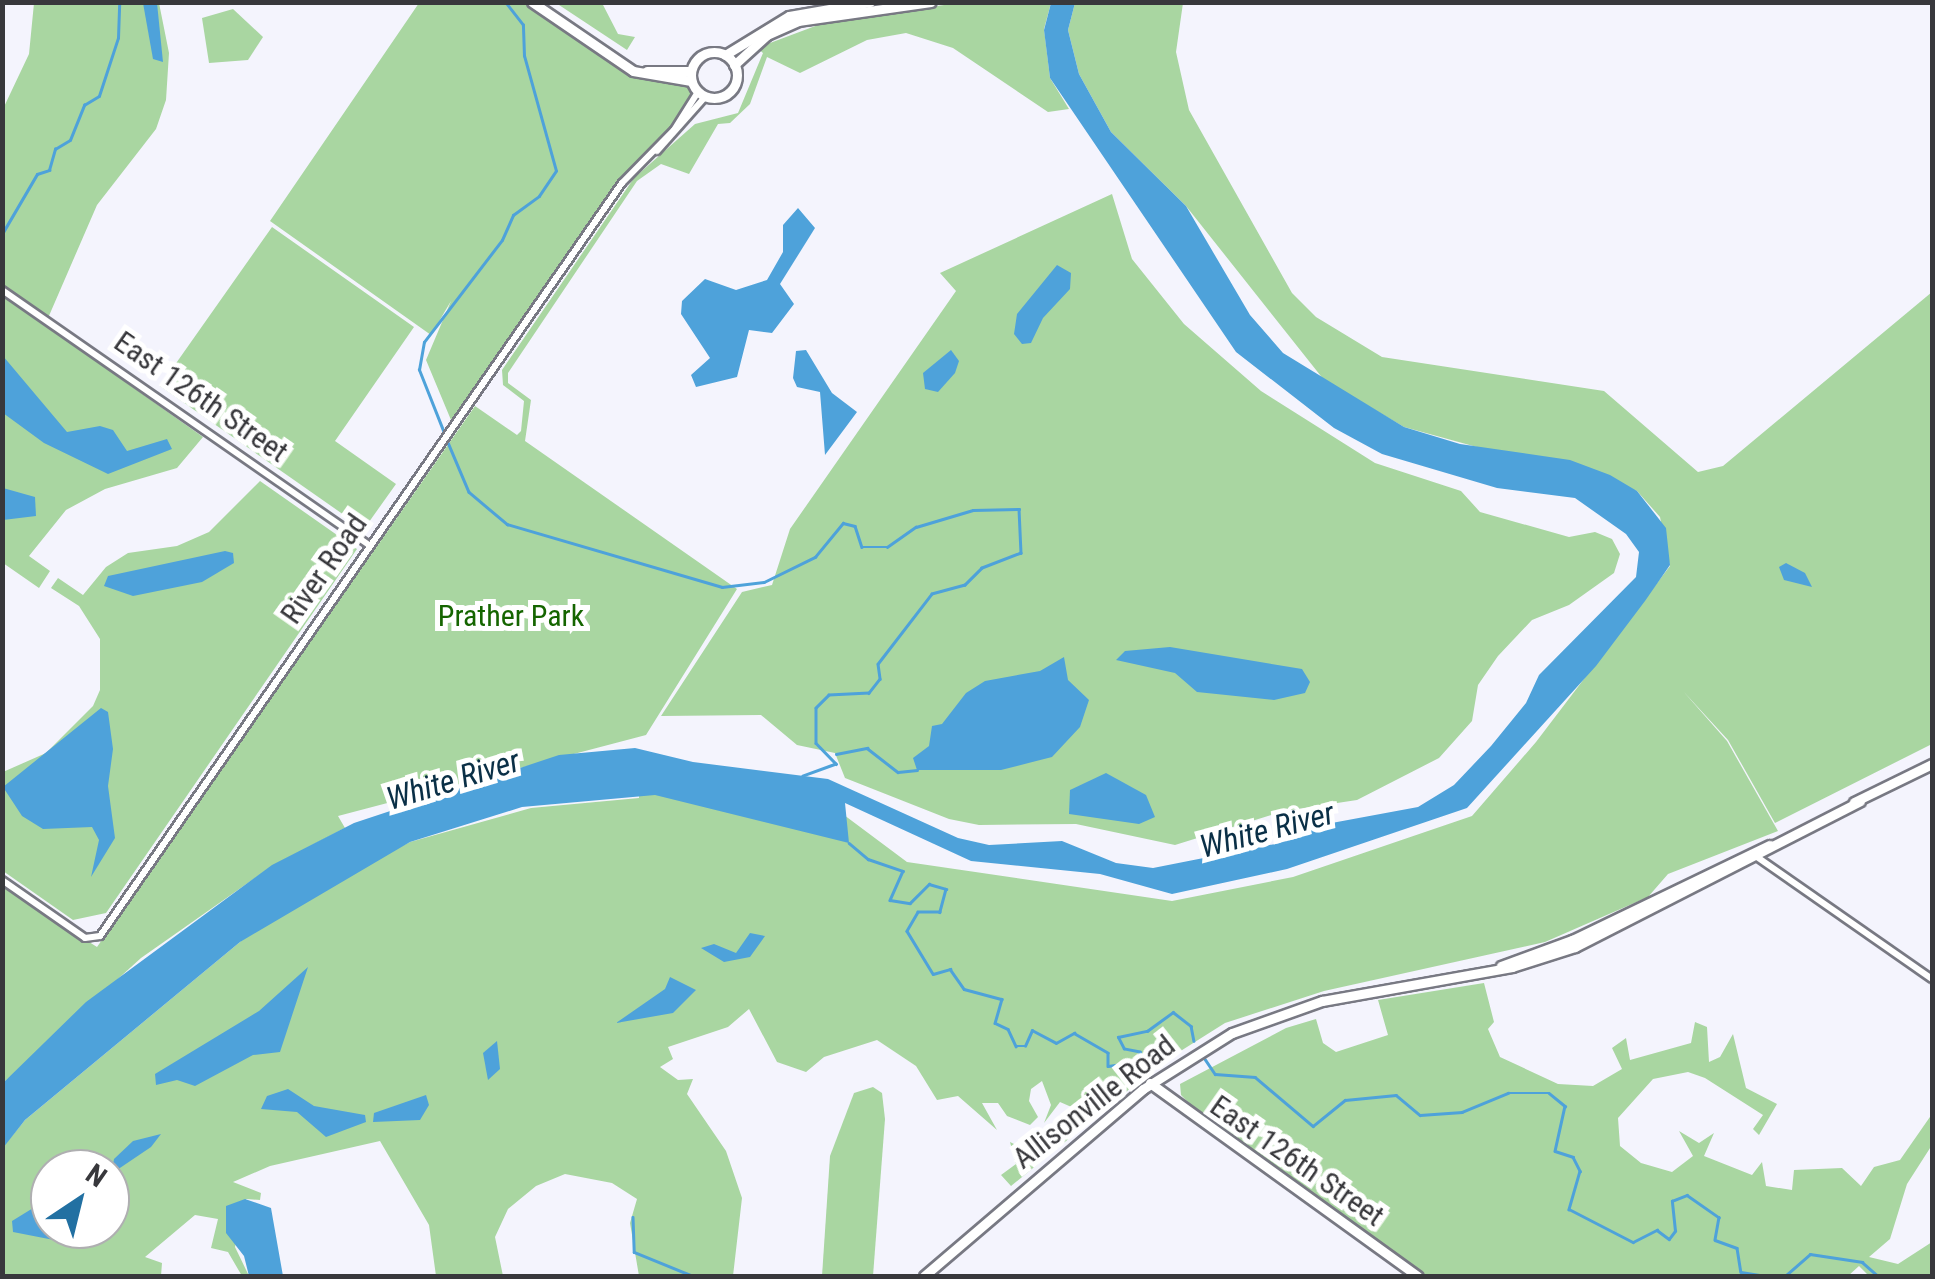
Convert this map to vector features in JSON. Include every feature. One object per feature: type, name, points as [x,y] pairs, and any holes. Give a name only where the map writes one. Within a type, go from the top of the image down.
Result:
[{"type":"main road","points":[[532,2],[616,60],[648,71],[691,76]]},
{"type":"main road","points":[[691,76],[704,54],[725,55],[779,20],[870,2]]},
{"type":"main road","points":[[691,76],[702,94],[731,90],[734,66],[767,35],[798,22],[931,2]]},
{"type":"main road","points":[[725,55],[734,66]]},
{"type":"main road","name":"Allisonville Road","points":[[924,1276],[1150,1083],[1208,1045],[1278,1014],[1494,969],[1575,947],[1932,764]]},
{"type":"main road","name":"Allisonville Road","points":[[1494,969],[1586,934],[1860,802]]},
{"type":"main road","name":"East 126th Street","points":[[1150,1083],[1418,1276]]},
{"type":"street","name":"River Road","points":[[2,880],[85,938],[100,936],[622,183],[702,94]]},
{"type":"street","name":"East 126th Street","points":[[2,290],[370,546]]},
{"type":"street","points":[[1757,857],[1932,979]]},
{"type":"green space","points":[[34,3],[159,3],[169,53],[166,100],[156,129],[97,205],[45,325],[203,437],[177,468],[105,489],[66,510],[29,556],[50,571],[39,588],[3,563],[2,111],[29,54]]},
{"type":"green space","points":[[419,3],[528,3],[641,77],[687,84],[693,97],[670,131],[628,171],[451,420],[426,360],[451,301],[431,335],[270,221]]},
{"type":"green space","points":[[556,3],[602,3],[618,34],[635,37],[627,50]]},
{"type":"green space","name":"Prather Park","points":[[958,3],[1051,3],[1044,29],[1050,78],[1069,109],[1048,112],[953,48],[906,33],[867,40],[800,73],[767,57],[750,104],[730,123],[718,124],[689,174],[661,164],[637,181],[508,373],[508,383],[531,400],[525,441],[737,589],[646,735],[338,816],[345,828],[272,866],[141,958],[3,1083],[3,887],[97,947],[475,406],[517,435],[521,431],[524,401],[503,385],[502,370],[634,178],[695,124],[738,113],[763,53],[757,48],[826,22]]},
{"type":"green space","points":[[1075,3],[1183,3],[1176,52],[1189,110],[1292,293],[1316,317],[1382,357],[1604,391],[1698,472],[1723,466],[1932,292],[1932,744],[1775,823],[1728,740],[1683,691],[1727,741],[1778,831],[1668,874],[1648,897],[1545,942],[1324,991],[1225,1023],[1160,1064],[1011,1186],[1001,1175],[1016,1164],[1010,1142],[1030,1152],[1039,1146],[1033,1133],[1062,1126],[1076,1109],[1060,1102],[1044,1123],[1051,1105],[1042,1081],[1031,1089],[1029,1101],[1038,1117],[1030,1125],[1007,1116],[998,1103],[982,1103],[997,1130],[958,1096],[937,1100],[916,1066],[877,1040],[824,1057],[806,1072],[777,1062],[749,1009],[728,1027],[668,1047],[673,1059],[660,1067],[678,1080],[693,1079],[687,1094],[726,1151],[742,1198],[733,1276],[639,1276],[630,1223],[637,1199],[612,1183],[565,1174],[536,1186],[508,1209],[495,1237],[503,1276],[436,1276],[429,1225],[380,1141],[270,1166],[233,1182],[261,1193],[260,1200],[246,1199],[235,1247],[249,1276],[242,1276],[228,1252],[211,1248],[218,1219],[195,1215],[145,1257],[162,1263],[161,1276],[3,1276],[3,1147],[25,1120],[246,937],[326,884],[410,842],[531,808],[639,798],[639,787],[840,812],[907,862],[1172,901],[1293,877],[1472,816],[1536,742],[1670,566],[1660,517],[1637,491],[1404,427],[1324,380],[1186,206],[1111,132],[1079,74],[1068,30]]},
{"type":"green space","points":[[233,9],[263,37],[248,60],[209,63],[202,18]]},
{"type":"green space","points":[[1112,194],[1132,259],[1184,324],[1261,391],[1375,463],[1461,491],[1480,512],[1569,537],[1595,532],[1612,539],[1620,554],[1614,573],[1569,605],[1532,620],[1498,656],[1478,685],[1472,721],[1439,758],[1357,800],[1284,811],[1175,845],[1076,824],[979,825],[949,819],[845,778],[835,753],[797,745],[761,715],[661,716],[742,592],[772,585],[790,529],[956,291],[940,273]]},
{"type":"green space","points":[[272,227],[414,327],[335,441],[396,484],[364,529],[160,386]]},
{"type":"green space","points":[[260,481],[357,549],[106,913],[73,920],[3,871],[3,772],[46,753],[93,706],[100,690],[100,639],[79,606],[51,588],[58,578],[83,595],[106,567],[128,553],[177,546],[209,532]]},
{"type":"green space","points":[[1484,983],[1494,1022],[1488,1029],[1500,1057],[1558,1084],[1593,1086],[1622,1069],[1612,1048],[1626,1038],[1630,1060],[1691,1043],[1695,1022],[1707,1027],[1709,1062],[1720,1057],[1733,1034],[1746,1088],[1777,1104],[1759,1135],[1753,1129],[1763,1115],[1705,1078],[1688,1072],[1653,1079],[1618,1118],[1620,1146],[1641,1163],[1672,1172],[1693,1156],[1679,1131],[1699,1143],[1714,1133],[1704,1156],[1752,1175],[1762,1162],[1766,1186],[1792,1190],[1794,1170],[1842,1168],[1861,1186],[1874,1167],[1900,1160],[1932,1114],[1932,1145],[1907,1184],[1890,1239],[1869,1257],[1898,1264],[1932,1242],[1932,1276],[1869,1276],[1859,1266],[1848,1276],[1426,1276],[1209,1124],[1181,1095],[1180,1084],[1286,1028],[1316,1019],[1323,1043],[1336,1052],[1388,1035],[1378,1000]]},
{"type":"green space","points":[[873,1087],[882,1093],[885,1119],[873,1276],[822,1276],[830,1156],[854,1093]]},
{"type":"water","points":[[143,3],[157,3],[163,62],[153,59]]},
{"type":"water","points":[[1051,3],[1075,3],[1068,30],[1079,74],[1111,132],[1186,206],[1250,315],[1283,353],[1404,427],[1460,444],[1570,460],[1610,475],[1637,491],[1666,528],[1670,565],[1645,601],[1596,666],[1467,808],[1287,869],[1172,894],[1100,874],[971,861],[845,803],[849,843],[655,795],[522,807],[410,842],[240,942],[25,1120],[3,1148],[3,1083],[86,1002],[272,865],[354,823],[559,755],[635,748],[693,762],[828,779],[958,838],[989,845],[1062,841],[1116,863],[1153,868],[1280,843],[1294,830],[1418,807],[1454,785],[1491,746],[1526,703],[1539,675],[1636,577],[1639,552],[1626,534],[1575,498],[1497,488],[1382,454],[1334,428],[1236,352],[1050,78],[1044,30]]},
{"type":"water","points":[[798,208],[815,228],[780,284],[794,304],[772,333],[749,330],[737,377],[696,387],[691,375],[710,358],[681,314],[682,301],[705,279],[736,290],[767,280],[783,252],[783,225]]},
{"type":"water","points":[[1057,265],[1071,273],[1070,289],[1043,318],[1031,343],[1022,344],[1014,334],[1017,314]]},
{"type":"water","points":[[806,350],[832,393],[857,412],[825,455],[820,392],[797,387],[793,378],[796,351]]},
{"type":"water","points":[[951,350],[959,361],[955,373],[938,392],[925,389],[923,373]]},
{"type":"water","points":[[3,356],[67,432],[100,426],[113,430],[127,451],[167,439],[172,449],[108,474],[44,443],[3,413]]},
{"type":"water","points":[[3,488],[35,497],[36,516],[3,520]]},
{"type":"water","points":[[225,551],[233,553],[234,563],[202,582],[133,596],[104,586],[108,576]]},
{"type":"water","points":[[1786,563],[1805,573],[1812,587],[1784,580],[1779,567]]},
{"type":"water","points":[[1170,647],[1302,669],[1310,682],[1305,693],[1274,700],[1197,692],[1175,673],[1116,660],[1125,651]]},
{"type":"water","points":[[1064,657],[1068,680],[1089,700],[1080,727],[1052,757],[1001,770],[917,770],[913,758],[929,746],[932,726],[942,724],[966,693],[985,681],[1040,671]]},
{"type":"water","points":[[101,708],[108,712],[113,749],[108,786],[115,838],[91,877],[99,840],[92,827],[43,829],[22,816],[3,787]]},
{"type":"water","points":[[1106,773],[1146,795],[1155,817],[1139,824],[1069,814],[1070,790]]},
{"type":"water","points":[[750,933],[765,936],[750,957],[724,962],[701,948],[714,944],[736,953]]},
{"type":"water","points":[[308,967],[280,1052],[253,1055],[195,1086],[177,1080],[156,1085],[155,1074],[259,1011]]},
{"type":"water","points":[[670,977],[696,990],[673,1013],[616,1023],[665,989]]},
{"type":"water","points":[[497,1041],[500,1069],[488,1080],[483,1053]]},
{"type":"water","points":[[288,1089],[314,1106],[365,1115],[366,1122],[326,1137],[297,1112],[261,1109],[267,1096]]},
{"type":"water","points":[[426,1095],[429,1105],[420,1120],[373,1122],[374,1113]]},
{"type":"water","points":[[161,1134],[151,1147],[130,1161],[130,1149],[125,1149],[133,1141]]},
{"type":"water","points":[[245,1199],[271,1208],[283,1276],[249,1276],[244,1256],[226,1233],[226,1206]]},
{"type":"water","points":[[30,1210],[30,1235],[13,1232],[12,1221]]},
{"type":"waterway","points":[[2,234],[37,174],[49,170],[55,149],[70,140],[84,105],[99,96],[118,38],[119,2]]},
{"type":"waterway","points":[[444,433],[419,370],[424,342],[502,240],[513,215],[539,196],[556,171],[524,56],[523,25],[505,2]]},
{"type":"waterway","points":[[447,440],[469,492],[507,524],[722,587],[764,582],[815,557],[843,523],[855,526],[862,547],[887,547],[916,527],[973,510],[1019,509],[1021,553],[982,568],[965,585],[932,594],[878,664],[880,679],[869,693],[829,695],[816,708],[816,743],[836,764],[803,776]]},
{"type":"waterway","points":[[836,754],[867,748],[898,772],[917,770]]},
{"type":"waterway","points":[[849,843],[868,859],[903,871],[890,900],[910,903],[929,884],[946,889],[940,912],[918,912],[907,931],[933,974],[950,969],[964,989],[1002,999],[995,1023],[1008,1029],[1016,1046],[1025,1046],[1032,1030],[1056,1043],[1074,1033],[1108,1053],[1108,1066],[1137,1062],[1140,1052],[1124,1049],[1118,1037],[1147,1031],[1173,1012],[1191,1026],[1194,1041]]},
{"type":"waterway","points":[[1205,1059],[1215,1074],[1255,1077],[1313,1126],[1345,1100],[1396,1095],[1420,1115],[1462,1112],[1508,1093],[1549,1093],[1565,1106],[1555,1151],[1573,1157],[1580,1171],[1569,1209],[1633,1242],[1657,1230],[1669,1239],[1675,1231],[1672,1201],[1687,1195],[1719,1217],[1715,1240],[1737,1248],[1741,1272],[1767,1276]]},
{"type":"waterway","points":[[633,1217],[634,1252],[693,1276]]},
{"type":"waterway","points":[[1785,1276],[1810,1254],[1862,1262],[1878,1276]]},
{"type":"water label","name":"White River","points":[[453,780]]},
{"type":"water label","name":"White River","points":[[1267,830]]}]
